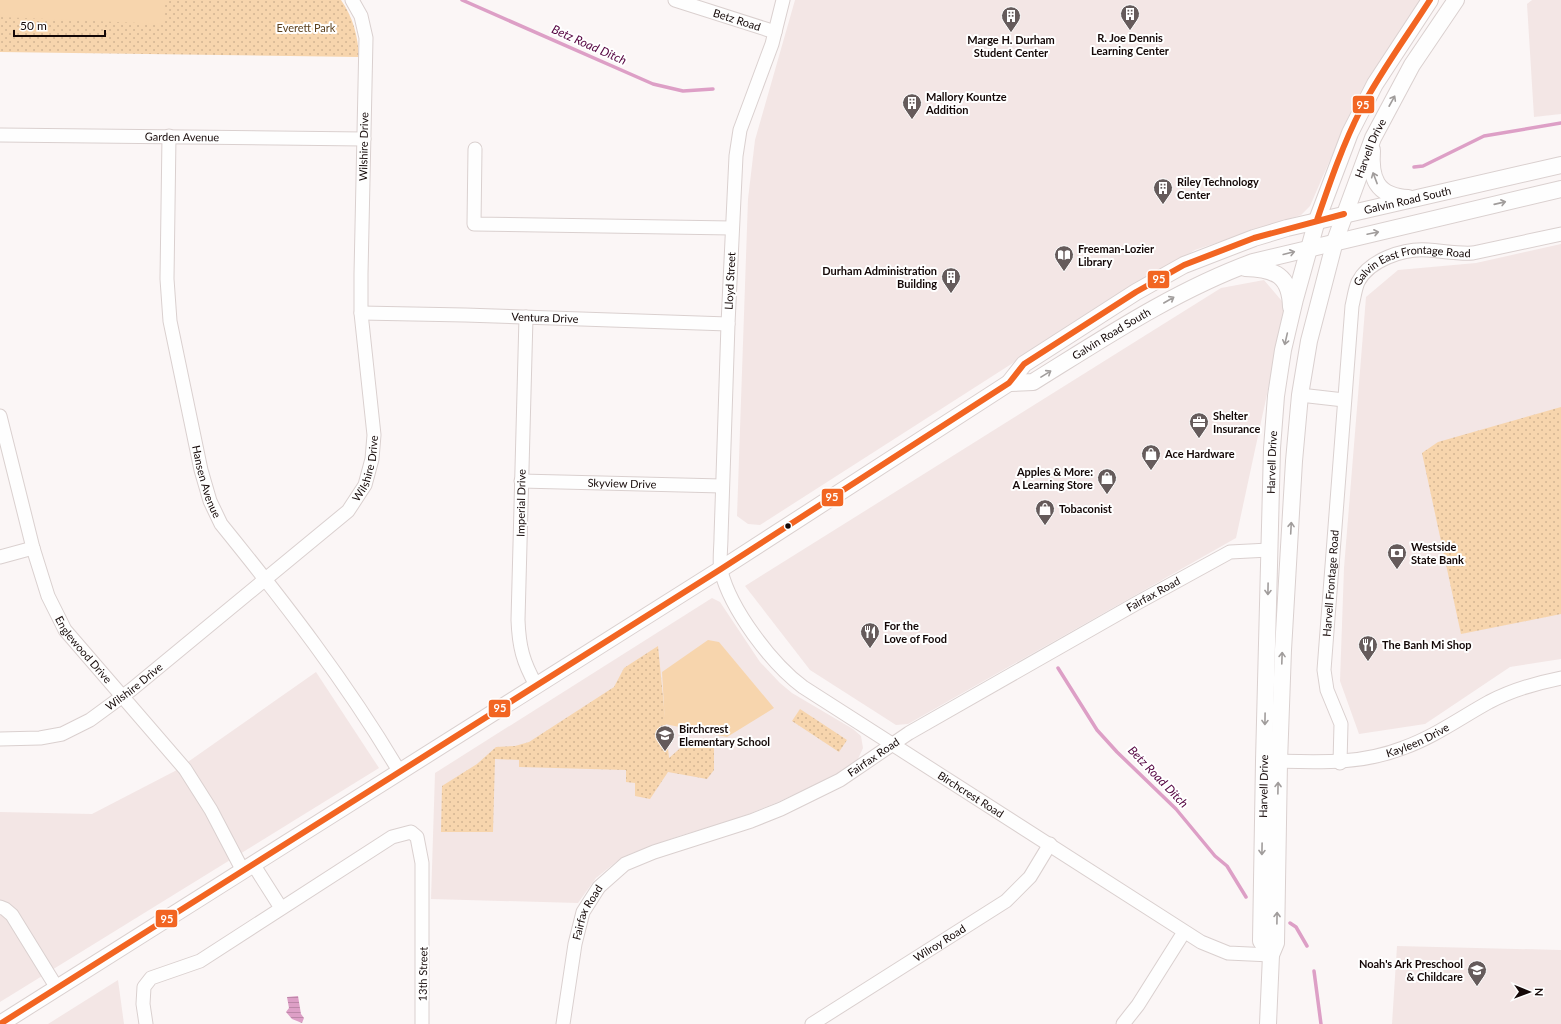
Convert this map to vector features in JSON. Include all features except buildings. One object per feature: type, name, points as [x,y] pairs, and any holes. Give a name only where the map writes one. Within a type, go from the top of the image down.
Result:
[{"type":"main road","name":"Harvell Drive","points":[[1268,1024],[1271,955],[1276,943],[1271,762],[1269,550],[1276,396],[1291,316],[1311,247],[1317,220],[1338,161],[1361,109],[1375,84],[1430,0]]},
{"type":"main road","name":"Harvell Drive","points":[[1271,762],[1282,650],[1300,395],[1308,341],[1335,241],[1373,138],[1412,65],[1456,0]]},
{"type":"main road","points":[[1373,138],[1371,164],[1377,184],[1388,195],[1400,198],[1419,199]]},
{"type":"main road","name":"Galvin Road South","points":[[0,1024],[721,569],[1009,383],[1024,364],[1136,292],[1184,265],[1254,238],[1317,220],[1419,199],[1561,166]]},
{"type":"main road","name":"Galvin Road South","points":[[1009,383],[1033,382],[1184,291],[1236,268],[1335,241],[1561,189]]},
{"type":"main road","points":[[1236,268],[1269,270],[1277,274],[1289,288],[1291,316]]},
{"type":"street","name":"Wilshire Drive","points":[[0,739],[40,738],[62,734],[90,720],[123,696],[348,511],[365,485],[372,460],[374,435],[362,313],[366,38],[361,16],[352,0]]},
{"type":"street","name":"Betz Road","points":[[676,0],[775,32]]},
{"type":"street","name":"Lloyd Street","points":[[721,569],[722,486],[736,156],[740,130],[775,32],[783,0]]},
{"type":"street","name":"Garden Avenue","points":[[0,135],[364,139]]},
{"type":"street","name":"Hansen Avenue","points":[[169,136],[167,279],[170,320],[178,368],[210,501],[221,524],[266,579],[321,651],[358,703],[400,771]]},
{"type":"street","points":[[475,149],[474,224],[732,228]]},
{"type":"street","name":"Galvin East Frontage Road","points":[[1344,400],[1354,299],[1358,282],[1364,273],[1373,266],[1384,259],[1412,251],[1426,249],[1462,254],[1474,253],[1561,234]]},
{"type":"street","name":"Ventura Drive","points":[[362,313],[728,324]]},
{"type":"street","name":"Imperial Drive","points":[[526,317],[518,638],[524,664],[536,685]]},
{"type":"street","points":[[1300,395],[1344,400]]},
{"type":"street","name":"Harvell Frontage Road","points":[[1340,763],[1340,724],[1327,690],[1324,670],[1344,400]]},
{"type":"street","name":"Englewood Drive","points":[[0,416],[33,548],[48,596],[65,630],[186,769],[248,868],[281,908]]},
{"type":"street","name":"Skyview Drive","points":[[521,481],[722,486]]},
{"type":"street","points":[[0,557],[33,548]]},
{"type":"street","name":"Fairfax Road","points":[[563,1024],[575,944],[583,912],[599,887],[614,872],[638,858],[751,821],[781,809],[840,780],[892,744],[1137,603],[1230,552],[1269,550]]},
{"type":"street","name":"Birchcrest Road","points":[[721,569],[727,588],[740,611],[768,653],[785,673],[803,687],[1201,942],[1228,953],[1271,955]]},
{"type":"street","name":"Kayleen Drive","points":[[1271,762],[1340,763],[1401,749],[1429,737],[1507,694],[1528,686],[1561,678]]},
{"type":"street","name":"13th Street","points":[[281,908],[392,837],[411,832],[417,837],[422,864],[422,1024]]},
{"type":"street","name":"Wilroy Road","points":[[812,1024],[1006,901],[1030,877],[1050,844]]},
{"type":"street","points":[[0,906],[6,908],[12,915],[57,988]]},
{"type":"street","points":[[146,1024],[143,1004],[144,987],[151,978],[200,961],[281,908]]},
{"type":"street","points":[[1123,1024],[1138,1005],[1184,932]]},
{"type":"shaded area","points":[[795,0],[1424,0],[1357,98],[1310,206],[1301,215],[1195,250],[1066,329],[760,525],[748,524],[737,516],[748,199],[755,140]]},
{"type":"shaded area","points":[[1532,0],[1561,0],[1561,114],[1534,117],[1527,4]]},
{"type":"shaded area","points":[[1561,244],[1561,659],[1510,667],[1425,724],[1359,734],[1340,681],[1344,568],[1366,297],[1398,270],[1476,263]]},
{"type":"shaded area","points":[[1264,280],[1286,306],[1236,538],[908,724],[896,725],[810,670],[745,586],[1221,288]]},
{"type":"shaded area","name":"Birchcrest Elementary School","points":[[712,598],[720,602],[760,662],[780,683],[792,693],[853,729],[861,736],[863,748],[857,761],[838,774],[778,802],[736,819],[679,836],[632,853],[616,862],[596,878],[578,903],[431,899],[435,773]]},
{"type":"shaded area","points":[[316,672],[379,768],[0,1002],[0,812],[92,814],[175,771]]},
{"type":"shaded area","name":"Noah's Ark Preschool & Childcare","points":[[1397,946],[1561,950],[1561,1024],[1392,1024]]},
{"type":"shaded area","points":[[118,980],[124,1024],[48,1024]]},
{"type":"shaded area","points":[[298,996],[301,1014],[304,1018],[302,1023],[292,1019],[286,1012],[289,1008],[287,997]]},
{"type":"green space","name":"Everett Park","points":[[0,0],[341,0],[349,13],[354,27],[359,57],[0,52]]},
{"type":"green space","points":[[0,0],[165,0],[164,24],[0,17]]},
{"type":"green space","points":[[1561,407],[1561,614],[1461,634],[1422,453],[1438,442]]},
{"type":"green space","points":[[708,640],[719,642],[774,708],[727,737],[665,724],[662,672]]},
{"type":"green space","points":[[658,646],[669,758],[685,744],[714,748],[714,770],[707,779],[668,772],[650,799],[635,796],[635,783],[626,782],[626,770],[519,767],[519,760],[495,759],[493,832],[441,832],[442,786],[477,764],[496,747],[515,746],[529,742],[614,687],[624,668]]},
{"type":"green space","points":[[800,709],[847,740],[839,752],[792,721]]},
{"type":"waterway","name":"Betz Road Ditch","points":[[462,0],[653,84],[683,91],[713,89]]},
{"type":"waterway","points":[[1414,167],[1423,166],[1484,136],[1561,123]]},
{"type":"waterway","name":"Betz Road Ditch","points":[[1058,668],[1097,730],[1117,752],[1176,809],[1215,856],[1227,866],[1246,897]]},
{"type":"waterway","name":"Betz Road Ditch","points":[[1290,923],[1296,927],[1307,946]]},
{"type":"waterway","name":"Betz Road Ditch","points":[[1314,971],[1321,1024]]},
{"type":"transit line","name":"95","points":[[1317,220],[1354,122],[1386,67],[1430,0]]},
{"type":"transit line","name":"95","points":[[0,1024],[721,569],[1009,383],[1024,364],[1136,292],[1184,265],[1254,238],[1344,214]]},
{"type":"place","name":"R. Joe Dennis Learning Center","points":[[1130,31]]},
{"type":"place","name":"Marge H. Durham Student Center","points":[[1011,33]]},
{"type":"place","name":"Mallory Kountze Addition","points":[[912,120]]},
{"type":"place","name":"Riley Technology Center","points":[[1163,205]]},
{"type":"place","name":"Freeman-Lozier Library","points":[[1064,272]]},
{"type":"place","name":"Durham Administration Building","points":[[951,294]]},
{"type":"place","name":"Shelter Insurance","points":[[1199,439]]},
{"type":"place","name":"Ace Hardware","points":[[1151,471]]},
{"type":"place","name":"Apples & More: A Learning Store","points":[[1107,495]]},
{"type":"place","name":"Tobaconist","points":[[1045,526]]},
{"type":"place","name":"Westside State Bank","points":[[1397,570]]},
{"type":"place","name":"For the Love of Food","points":[[870,649]]},
{"type":"place","name":"The Banh Mi Shop","points":[[1368,662]]},
{"type":"place","name":"Birchcrest Elementary School","points":[[665,752]]},
{"type":"place","name":"Noah's Ark Preschool & Childcare","points":[[1477,987]]}]
